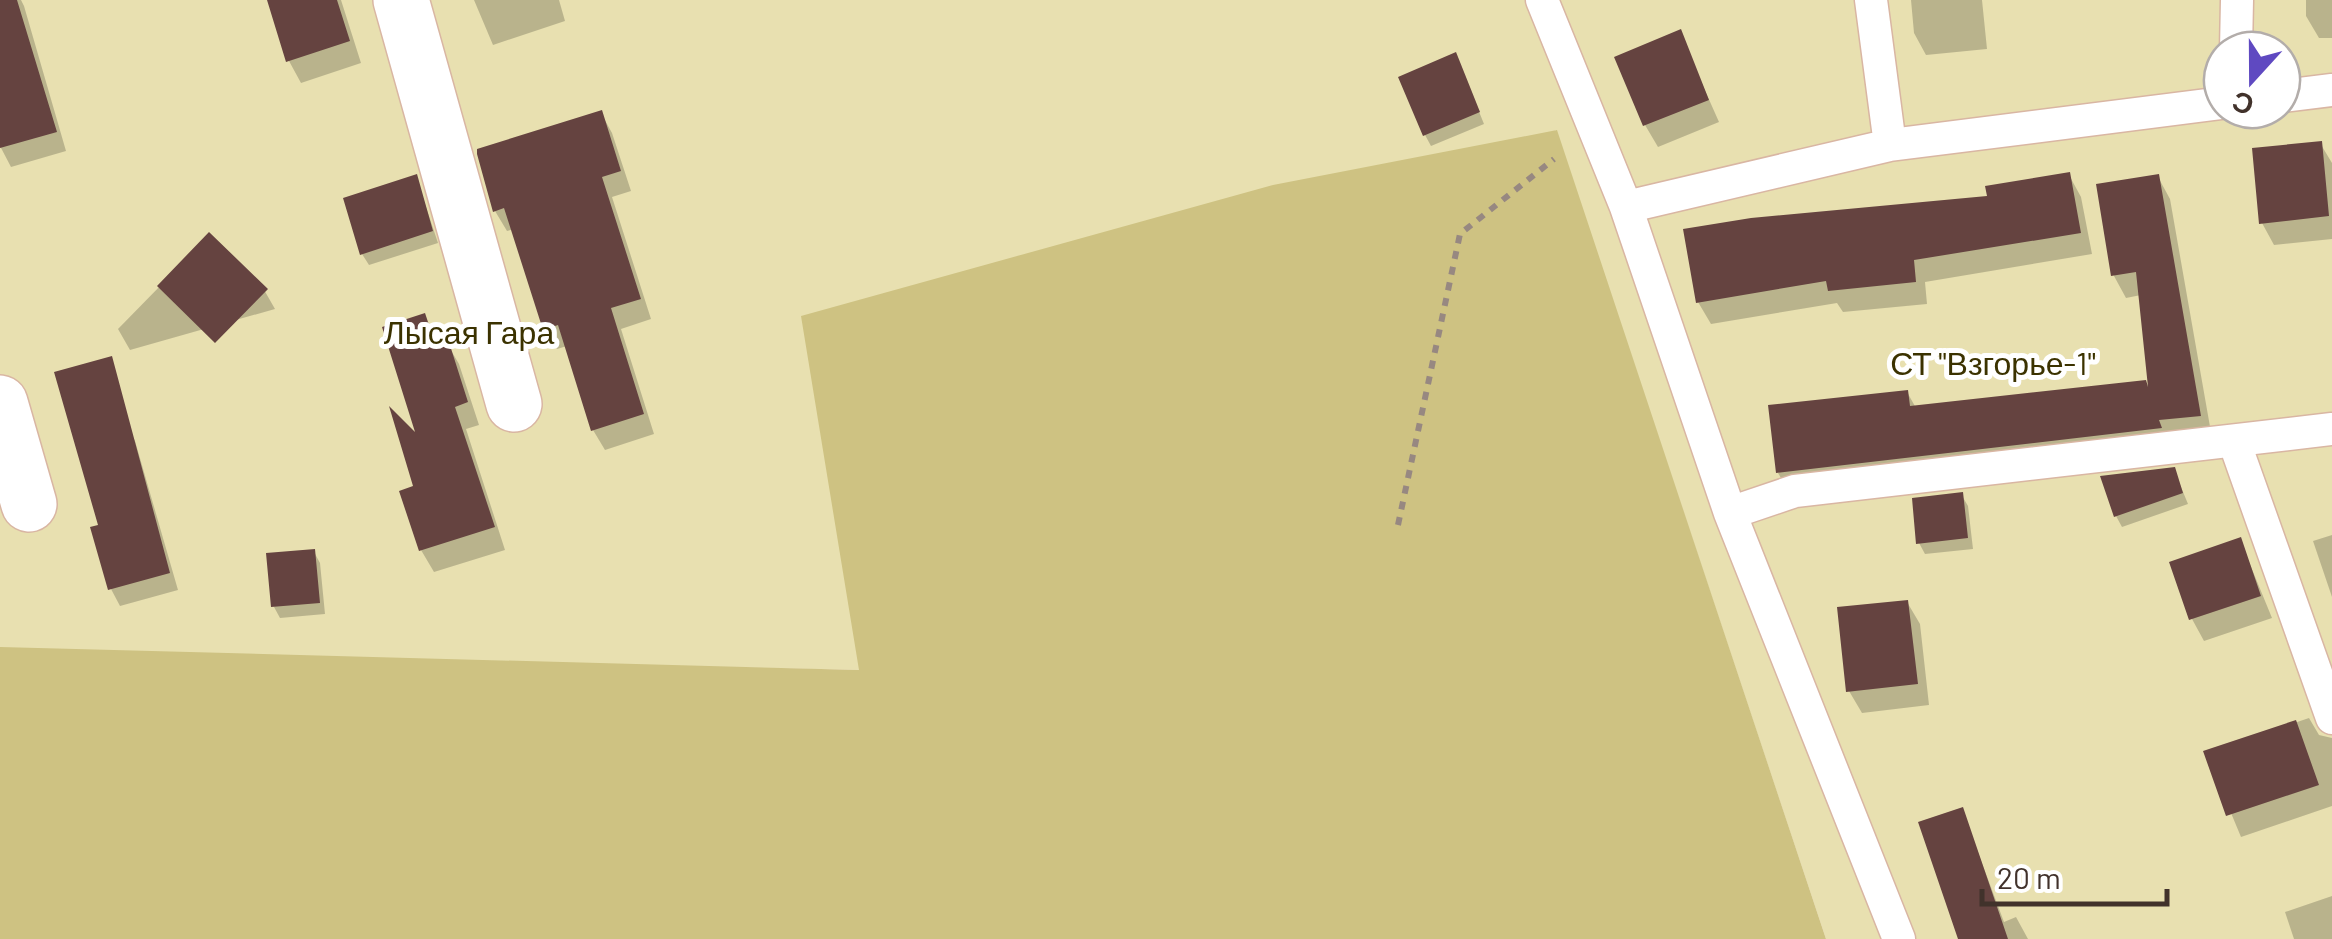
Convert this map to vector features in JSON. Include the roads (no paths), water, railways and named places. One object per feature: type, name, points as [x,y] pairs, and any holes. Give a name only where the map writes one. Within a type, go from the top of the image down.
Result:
[{"type":"street","points":[[401,0],[514,404]]},
{"type":"street","points":[[0,403],[29,504]]},
{"type":"lane","points":[[1542,0],[1626,207],[1730,514],[1898,939]]},
{"type":"lane","points":[[1871,0],[1890,145]]},
{"type":"lane","points":[[2236,30],[2237,0]]},
{"type":"lane","points":[[2302,94],[2332,90]]},
{"type":"lane","points":[[1626,207],[1890,145],[2202,105]]},
{"type":"lane","points":[[1730,514],[1795,491],[2332,429]]},
{"type":"lane","points":[[2234,440],[2332,718]]},
{"type":"park label","name":"Лысая Гара","points":[[469,331]]},
{"type":"park label","name":"СТ \"Взгорье-1\"","points":[[1993,362]]}]
